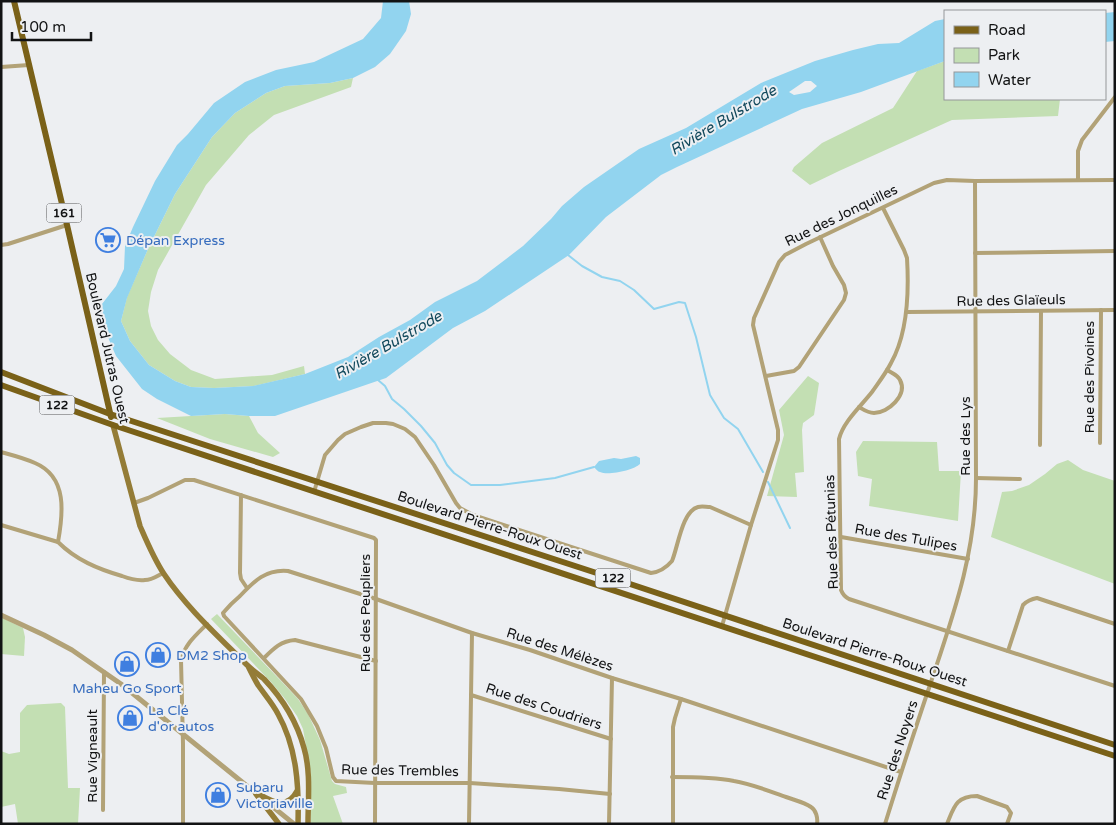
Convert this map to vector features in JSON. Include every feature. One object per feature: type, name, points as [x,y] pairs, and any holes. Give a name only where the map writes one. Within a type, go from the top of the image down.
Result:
[{"type":"main road","name":"Boulevard Jutras Ouest","points":[[14,1],[110,414],[144,534],[163,573],[174,587],[248,666],[264,679],[294,720],[304,747],[308,776],[308,824]]},
{"type":"main road","name":"Boulevard Pierre-Roux Ouest","points":[[1,372],[110,414],[1115,745]]},
{"type":"main road","name":"Boulevard Pierre-Roux Ouest","points":[[1,385],[113,425],[314,492],[1115,756]]},
{"type":"main road","name":"Boulevard Jutras Ouest","points":[[248,666],[285,727],[296,765],[298,789],[296,824]]},
{"type":"main road","points":[[255,792],[280,804],[291,799],[298,789]]},
{"type":"main road","points":[[255,792],[279,824]]},
{"type":"street","points":[[1,67],[29,65]]},
{"type":"street","points":[[1078,180],[1078,151],[1082,140],[1115,98]]},
{"type":"street","name":"Rue des Jonquilles","points":[[722,626],[778,440],[778,430],[753,325],[754,318],[782,258],[820,237],[934,183],[947,180],[1115,180]]},
{"type":"street","name":"Rue des Lys","points":[[930,684],[949,631],[962,585],[976,510],[975,181]]},
{"type":"street","name":"Rue des Pétunias","points":[[883,208],[907,258],[907,312],[892,361],[859,408],[842,428],[839,439],[841,590],[845,597],[1115,686]]},
{"type":"street","points":[[1,245],[67,225]]},
{"type":"street","points":[[766,376],[794,371],[799,367],[844,300],[846,293],[844,285],[820,237]]},
{"type":"street","points":[[975,253],[1115,251]]},
{"type":"street","name":"Rue des Pivoines","points":[[1100,443],[1101,310]]},
{"type":"street","name":"Rue des Glaïeuls","points":[[907,312],[1115,310]]},
{"type":"street","points":[[1040,445],[1041,311]]},
{"type":"street","points":[[859,408],[873,413],[881,412],[895,402],[900,395],[901,380],[887,370]]},
{"type":"street","points":[[314,492],[325,455],[338,440],[345,434],[361,427],[373,423],[386,423],[405,430],[415,437],[456,503],[465,512],[650,573],[667,567],[672,561],[687,516],[695,508],[710,507],[751,525]]},
{"type":"street","points":[[1,452],[36,463],[55,479],[60,490],[62,504],[58,542]]},
{"type":"street","points":[[976,478],[1020,479]]},
{"type":"street","name":"Rue des Peupliers","points":[[134,503],[189,479],[376,540],[375,824]]},
{"type":"street","points":[[241,495],[240,573],[247,588]]},
{"type":"street","points":[[1,525],[58,542],[76,558],[114,574],[147,580],[163,573]]},
{"type":"street","name":"Rue des Tulipes","points":[[841,537],[968,559]]},
{"type":"street","name":"Rue des Mélèzes","points":[[223,613],[247,588],[264,575],[280,570],[288,571],[376,599],[472,633],[530,650],[902,772]]},
{"type":"street","points":[[1008,651],[1023,605],[1031,599],[1037,598],[1115,624]]},
{"type":"street","name":"Rue des Trembles","points":[[223,613],[301,699],[322,736],[331,770],[336,781],[470,783],[610,794]]},
{"type":"street","points":[[1,615],[44,634],[72,650],[121,684],[296,824]]},
{"type":"street","points":[[183,824],[181,660],[187,645],[207,624]]},
{"type":"street","points":[[469,824],[472,633]]},
{"type":"street","points":[[264,658],[280,644],[288,640],[295,640],[376,661]]},
{"type":"street","name":"Rue Vigneault","points":[[103,810],[104,672]]},
{"type":"street","points":[[609,824],[612,678]]},
{"type":"street","name":"Rue des Noyers","points":[[885,824],[930,684]]},
{"type":"street","name":"Rue des Coudriers","points":[[471,695],[611,739]]},
{"type":"street","points":[[673,824],[673,727],[681,699]]},
{"type":"street","points":[[672,777],[733,780],[751,785],[812,807],[818,820],[817,824]]},
{"type":"street","points":[[947,824],[956,804],[962,798],[973,796],[1007,807],[1010,813],[1008,824]]},
{"type":"green space","points":[[944,61],[944,100],[1060,100],[1058,116],[952,120],[810,185],[792,171],[794,167],[822,143],[893,108],[917,71]]},
{"type":"green space","points":[[353,78],[351,87],[274,115],[249,135],[206,185],[158,270],[151,292],[148,311],[151,326],[158,340],[170,354],[191,370],[215,379],[272,375],[304,366],[305,374],[254,386],[191,387],[175,381],[149,365],[130,341],[121,321],[127,297],[175,194],[212,137],[235,113],[266,93],[285,86],[330,83]]},
{"type":"green space","points":[[808,376],[819,383],[814,415],[803,423],[804,472],[795,473],[797,497],[767,496],[784,435],[779,410]]},
{"type":"green space","points":[[225,414],[249,416],[258,433],[280,453],[273,457],[210,439],[157,418]]},
{"type":"green space","points":[[863,441],[937,442],[939,471],[961,471],[958,521],[869,506],[872,479],[858,476],[856,452]]},
{"type":"green space","points":[[1068,460],[1083,470],[1115,481],[1115,584],[991,537],[1002,492],[1012,491],[1029,485],[1057,464]]},
{"type":"green space","points":[[217,614],[298,699],[308,714],[320,740],[332,781],[335,784],[346,787],[347,793],[333,796],[343,824],[311,824],[311,774],[303,729],[297,716],[271,682],[211,619]]},
{"type":"green space","points":[[1,617],[23,628],[25,637],[24,656],[1,654]]},
{"type":"green space","points":[[61,703],[65,707],[68,788],[80,788],[78,824],[18,824],[15,804],[1,807],[1,751],[9,754],[20,752],[20,713],[27,705]]},
{"type":"water","name":"Rivière Bulstrode","points":[[383,1],[409,1],[411,14],[406,31],[390,54],[375,67],[353,78],[330,83],[285,86],[266,93],[235,113],[212,137],[175,194],[127,298],[121,321],[130,341],[149,365],[175,381],[191,387],[253,386],[305,374],[348,357],[410,320],[435,302],[477,281],[523,246],[562,206],[584,187],[639,149],[686,128],[761,83],[815,61],[878,44],[899,43],[935,21],[944,19],[944,61],[861,92],[802,109],[661,175],[606,217],[569,255],[485,311],[453,328],[386,378],[275,416],[225,414],[191,416],[157,399],[142,389],[116,356],[104,328],[102,304],[116,286],[124,269],[125,246],[155,181],[177,145],[214,103],[245,82],[276,70],[314,62],[363,39],[381,18]],"holes":[[[805,81],[811,81],[817,86],[810,92],[794,95],[789,92]]]},
{"type":"water","points":[[1115,12],[1115,41],[1106,42],[1106,13]]},
{"type":"water","points":[[636,456],[640,458],[640,464],[627,470],[604,473],[598,472],[594,467],[599,461]]},
{"type":"waterway","points":[[568,255],[582,266],[602,277],[620,281],[634,290],[654,309],[679,302],[685,303],[696,337],[710,395],[724,418],[738,429],[763,472]]},
{"type":"waterway","points":[[378,380],[385,386],[392,399],[421,426],[435,443],[447,465],[454,473],[471,485],[500,485],[555,478],[594,467]]},
{"type":"waterway","points":[[768,482],[790,528]]},
{"type":"place","name":"Dépan Express","points":[[108,240]]},
{"type":"place","name":"DM2 Shop","points":[[158,655]]},
{"type":"place","name":"Maheu Go Sport","points":[[127,664]]},
{"type":"place","name":"La Clé d'or autos","points":[[130,718]]},
{"type":"place","name":"Subaru Victoriaville","points":[[218,795]]}]
